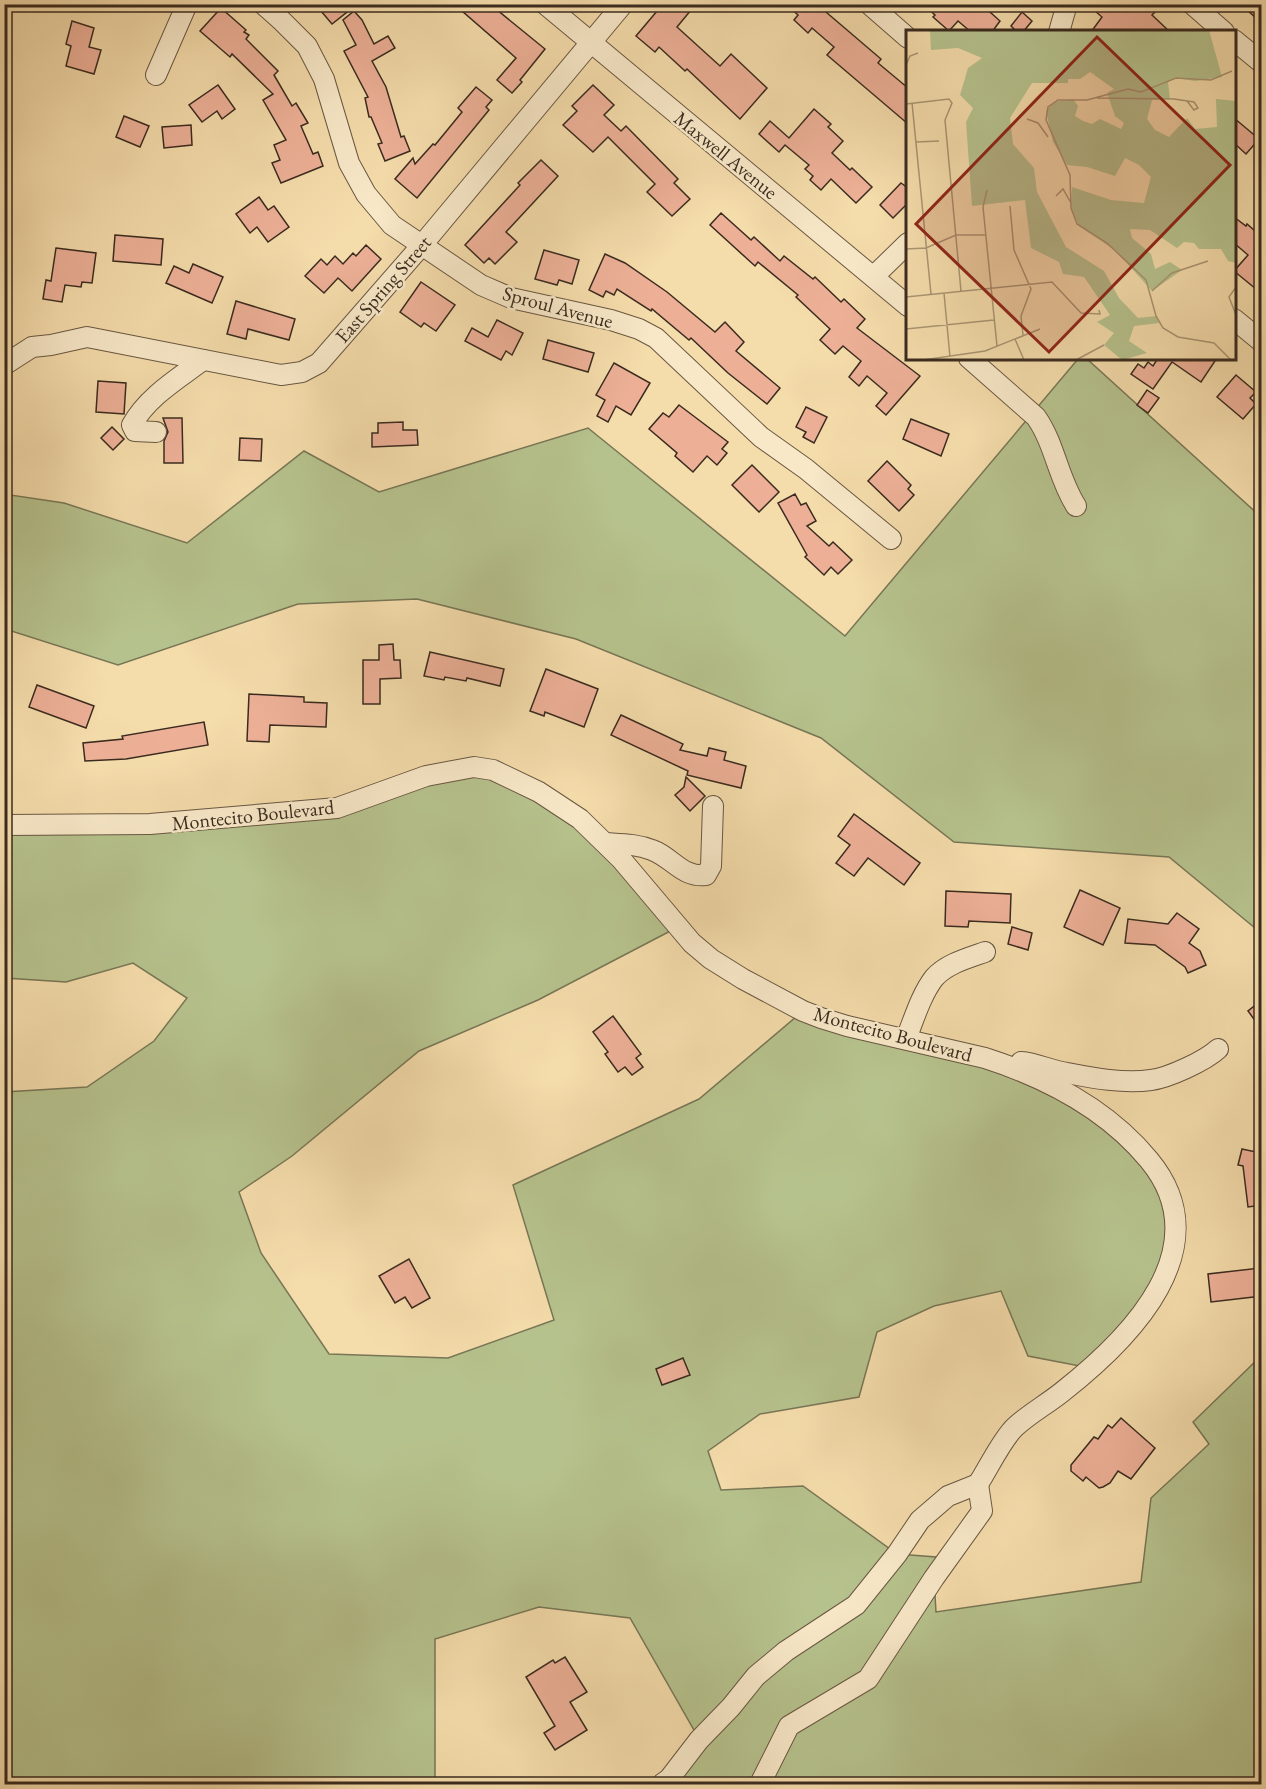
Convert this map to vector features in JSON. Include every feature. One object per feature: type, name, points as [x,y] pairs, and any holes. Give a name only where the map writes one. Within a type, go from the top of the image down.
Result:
[{"type":"street","points":[[156,75],[188,4]]},
{"type":"street","name":"Sproul Avenue","points":[[263,4],[307,46],[324,80],[349,163],[366,194],[392,225],[482,285],[511,298],[611,320],[639,329],[656,338],[761,437],[806,469],[891,539]]},
{"type":"street","name":"Maxwell Avenue","points":[[546,4],[591,44],[906,304]]},
{"type":"street","name":"East Spring Street","points":[[4,365],[32,347],[87,337],[281,375],[302,372],[319,363],[422,246],[623,4]]},
{"type":"street","points":[[868,4],[906,36]]},
{"type":"street","points":[[1060,30],[1067,4]]},
{"type":"street","points":[[1192,4],[1222,30]]},
{"type":"street","points":[[1236,42],[1262,63]]},
{"type":"street","points":[[874,276],[906,245]]},
{"type":"street","points":[[1236,320],[1262,342]]},
{"type":"street","points":[[156,432],[135,431],[132,425],[148,404],[204,360]]},
{"type":"street","points":[[971,360],[1036,417],[1044,429],[1068,494],[1076,506]]},
{"type":"street","name":"Montecito Boulevard","points":[[4,825],[150,824],[337,808],[426,776],[474,767],[493,770],[539,792],[580,819],[606,843],[692,943],[727,969],[786,1002],[821,1018],[1007,1065],[1077,1099],[1114,1124],[1156,1168],[1164,1181],[1174,1208],[1175,1240],[1171,1261],[1162,1283],[1128,1330],[1090,1368],[1013,1428],[978,1484]]},
{"type":"street","points":[[606,843],[637,845],[655,851],[685,872],[706,875],[711,866],[713,806]]},
{"type":"street","points":[[906,1039],[920,1004],[935,977],[955,963],[985,952]]},
{"type":"street","points":[[1007,1065],[1023,1061],[1065,1073],[1119,1080],[1152,1080],[1190,1066],[1210,1056],[1218,1049]]},
{"type":"street","points":[[662,1785],[756,1676],[786,1651],[856,1605],[897,1554],[920,1520],[948,1496],[978,1484],[982,1511],[934,1578],[868,1679],[789,1726],[760,1785]]},
{"type":"green space","points":[[1077,360],[1088,360],[1261,517],[1261,933],[1169,857],[954,842],[821,738],[576,639],[417,599],[298,604],[118,665],[5,629],[4,494],[64,503],[187,543],[304,451],[379,492],[588,428],[845,636]]},
{"type":"green space","points":[[458,767],[539,792],[678,927],[538,1000],[419,1051],[292,1156],[239,1192],[261,1253],[329,1354],[448,1358],[554,1320],[513,1185],[699,1099],[803,1011],[906,1039],[1077,1099],[1164,1181],[1171,1261],[1090,1368],[1028,1356],[1001,1291],[934,1306],[877,1332],[859,1397],[760,1414],[708,1451],[721,1490],[803,1486],[897,1554],[949,1558],[934,1578],[936,1612],[1141,1582],[1151,1498],[1209,1444],[1193,1422],[1261,1356],[1261,1784],[662,1784],[699,1739],[630,1618],[539,1607],[435,1639],[435,1784],[5,1784],[4,1092],[87,1087],[154,1041],[187,998],[133,963],[66,982],[5,978],[5,825],[337,808]]},
{"type":"building","points":[[315,4],[341,4],[347,12],[332,24]]},
{"type":"building","points":[[454,4],[491,5],[545,49],[512,93],[497,80],[516,58]]},
{"type":"building","points":[[663,4],[696,4],[677,27],[720,66],[731,54],[767,88],[740,119],[687,69],[685,71],[659,47],[655,52],[636,36]]},
{"type":"building","points":[[786,4],[821,4],[828,10],[826,12],[881,59],[878,63],[906,86],[906,122],[827,55],[834,47],[812,28],[808,33],[794,20],[798,15]]},
{"type":"building","points":[[923,4],[981,4],[1000,21],[993,30],[969,30],[958,21],[948,30],[933,17],[935,15]]},
{"type":"building","points":[[1087,4],[1148,4],[1156,11],[1152,15],[1168,30],[1092,30],[1102,17]]},
{"type":"building","points":[[1240,4],[1262,4],[1262,23]]},
{"type":"building","points":[[221,8],[246,30],[244,32],[249,35],[246,39],[278,71],[274,75],[292,106],[296,103],[308,123],[301,126],[313,154],[318,152],[323,166],[281,183],[272,163],[280,160],[274,145],[286,140],[263,100],[273,94],[232,54],[230,57],[200,31]]},
{"type":"building","points":[[354,11],[362,20],[374,44],[388,36],[395,48],[372,61],[386,87],[401,137],[404,136],[410,151],[385,161],[378,144],[382,143],[369,117],[365,98],[368,97],[344,51],[356,45],[343,20]]},
{"type":"building","points":[[1022,12],[1032,21],[1025,30],[1015,30],[1011,26]]},
{"type":"building","points":[[72,21],[94,28],[89,47],[101,50],[94,74],[66,66],[71,46],[66,44]]},
{"type":"building","points":[[218,85],[235,109],[222,119],[217,111],[202,122],[189,105]]},
{"type":"building","points":[[593,85],[614,105],[604,115],[621,131],[626,126],[678,179],[674,183],[690,199],[672,216],[647,192],[655,184],[608,137],[593,152],[563,125],[577,111],[572,106]]},
{"type":"building","points":[[476,87],[492,100],[486,107],[489,110],[417,198],[395,179],[413,158],[415,164],[433,144],[435,145],[462,112],[458,108]]},
{"type":"building","points":[[814,109],[831,124],[828,127],[843,141],[832,153],[872,187],[856,203],[831,179],[821,190],[810,180],[813,176],[805,169],[809,165],[785,145],[779,152],[759,134],[770,121],[789,138]]},
{"type":"building","points":[[124,116],[149,126],[140,147],[116,137]]},
{"type":"building","points":[[1236,120],[1259,139],[1246,154],[1236,145]]},
{"type":"building","points":[[191,125],[192,145],[164,148],[162,127]]},
{"type":"building","points":[[541,160],[558,176],[506,232],[517,242],[495,264],[489,258],[484,263],[465,245],[520,185],[518,183]]},
{"type":"building","points":[[901,183],[906,187],[906,205],[893,218],[880,205]]},
{"type":"building","points":[[259,197],[268,210],[274,206],[289,227],[268,242],[257,227],[250,233],[236,214]]},
{"type":"building","points":[[721,213],[751,240],[754,237],[780,261],[784,256],[813,279],[815,277],[841,302],[844,299],[865,319],[857,328],[920,376],[886,415],[876,406],[887,393],[867,376],[859,386],[849,377],[861,361],[843,346],[835,354],[820,340],[830,329],[796,297],[798,295],[758,262],[755,266],[710,225]]},
{"type":"building","points":[[1236,218],[1246,226],[1247,224],[1262,237],[1262,294],[1236,273],[1236,269],[1248,255],[1236,245]]},
{"type":"building","points":[[115,235],[163,239],[161,265],[113,261]]},
{"type":"building","points":[[366,245],[381,259],[352,291],[338,278],[324,293],[305,276],[321,259],[327,265],[335,256],[343,264],[353,253],[356,256]]},
{"type":"building","points":[[56,248],[96,253],[92,283],[82,282],[81,287],[65,285],[62,302],[43,299],[46,280],[51,281]]},
{"type":"building","points":[[544,250],[579,260],[572,284],[559,280],[557,285],[535,279]]},
{"type":"building","points":[[605,254],[625,263],[667,292],[715,332],[725,322],[744,342],[736,351],[780,388],[767,404],[728,373],[691,338],[689,340],[652,309],[651,311],[617,289],[614,295],[606,291],[603,297],[589,290]]},
{"type":"building","points":[[193,264],[223,277],[212,303],[166,283],[174,266],[189,273]]},
{"type":"building","points":[[421,282],[455,305],[436,331],[424,323],[421,327],[400,312]]},
{"type":"building","points":[[236,301],[295,319],[289,340],[248,329],[246,339],[227,334]]},
{"type":"building","points":[[497,320],[523,333],[512,355],[506,351],[501,360],[465,341],[472,328],[488,337]]},
{"type":"building","points":[[548,340],[594,353],[588,372],[543,359]]},
{"type":"building","points":[[1157,360],[1216,360],[1201,382],[1172,362],[1153,389],[1131,374],[1138,364],[1144,368],[1148,362],[1153,366]]},
{"type":"building","points":[[614,363],[650,383],[631,415],[616,406],[608,422],[597,416],[605,400],[596,395]]},
{"type":"building","points":[[1236,375],[1256,392],[1250,398],[1256,404],[1243,419],[1217,397]]},
{"type":"building","points":[[98,381],[126,383],[124,414],[96,412]]},
{"type":"building","points":[[1147,390],[1159,398],[1148,413],[1137,405]]},
{"type":"building","points":[[679,405],[728,442],[722,449],[727,453],[717,465],[707,456],[693,472],[675,456],[677,453],[649,429],[663,413],[669,417]]},
{"type":"building","points":[[806,407],[827,417],[814,443],[803,437],[806,432],[796,427]]},
{"type":"building","points":[[163,418],[182,418],[183,463],[164,463],[164,441],[168,432]]},
{"type":"building","points":[[911,419],[949,434],[941,456],[903,439]]},
{"type":"building","points":[[403,422],[403,430],[417,430],[418,445],[372,447],[372,433],[378,433],[378,423]]},
{"type":"building","points":[[112,427],[124,439],[113,450],[101,438]]},
{"type":"building","points":[[240,438],[262,439],[261,461],[239,460]]},
{"type":"building","points":[[887,461],[911,485],[908,489],[914,495],[899,511],[868,481]]},
{"type":"building","points":[[752,465],[779,492],[759,512],[732,485]]},
{"type":"building","points":[[795,494],[801,505],[806,503],[816,521],[807,526],[829,546],[833,542],[852,560],[838,574],[831,567],[824,575],[805,557],[807,555],[778,503]]},
{"type":"building","points":[[393,644],[394,660],[400,660],[401,678],[380,679],[380,704],[363,704],[363,660],[379,660],[379,645]]},
{"type":"building","points":[[430,652],[504,669],[500,686],[467,678],[466,681],[445,677],[444,680],[424,676]]},
{"type":"building","points":[[546,669],[598,689],[584,727],[545,712],[544,716],[530,711]]},
{"type":"building","points":[[37,685],[94,706],[86,728],[29,707]]},
{"type":"building","points":[[249,694],[304,697],[304,702],[327,703],[326,727],[270,725],[269,742],[247,741]]},
{"type":"building","points":[[621,715],[683,744],[680,750],[707,756],[709,748],[726,752],[724,760],[746,766],[741,788],[687,775],[688,771],[611,735]]},
{"type":"building","points":[[204,722],[208,745],[126,759],[85,761],[83,743],[123,739],[122,736]]},
{"type":"building","points":[[686,777],[705,796],[690,811],[675,795],[684,787]]},
{"type":"building","points":[[854,814],[920,863],[904,885],[868,858],[854,876],[836,863],[850,845],[838,836]]},
{"type":"building","points":[[1080,890],[1120,908],[1103,945],[1064,927]]},
{"type":"building","points":[[946,891],[1011,894],[1010,923],[969,921],[968,927],[945,926]]},
{"type":"building","points":[[1177,913],[1199,929],[1189,943],[1200,951],[1206,965],[1188,973],[1185,967],[1155,945],[1125,943],[1128,919],[1168,924]]},
{"type":"building","points":[[1012,927],[1032,933],[1028,950],[1008,944]]},
{"type":"building","points":[[1262,1000],[1262,1030],[1248,1011]]},
{"type":"building","points":[[613,1016],[641,1054],[636,1058],[643,1067],[632,1075],[625,1067],[618,1072],[605,1054],[608,1052],[593,1032]]},
{"type":"building","points":[[1242,1149],[1261,1153],[1256,1174],[1262,1173],[1262,1205],[1248,1207],[1243,1166],[1238,1165]]},
{"type":"building","points":[[409,1259],[430,1298],[412,1308],[405,1297],[395,1303],[379,1276]]},
{"type":"building","points":[[1260,1268],[1262,1296],[1211,1302],[1208,1274]]},
{"type":"building","points":[[683,1358],[690,1375],[662,1385],[656,1369]]},
{"type":"building","points":[[1121,1418],[1155,1448],[1131,1479],[1118,1471],[1110,1483],[1103,1487],[1099,1488],[1086,1477],[1083,1481],[1071,1471],[1071,1465],[1094,1437],[1098,1439],[1108,1425],[1112,1428]]},
{"type":"building","points":[[565,1657],[587,1692],[570,1702],[587,1730],[555,1750],[544,1733],[555,1726],[526,1677],[553,1660],[555,1663]]}]
